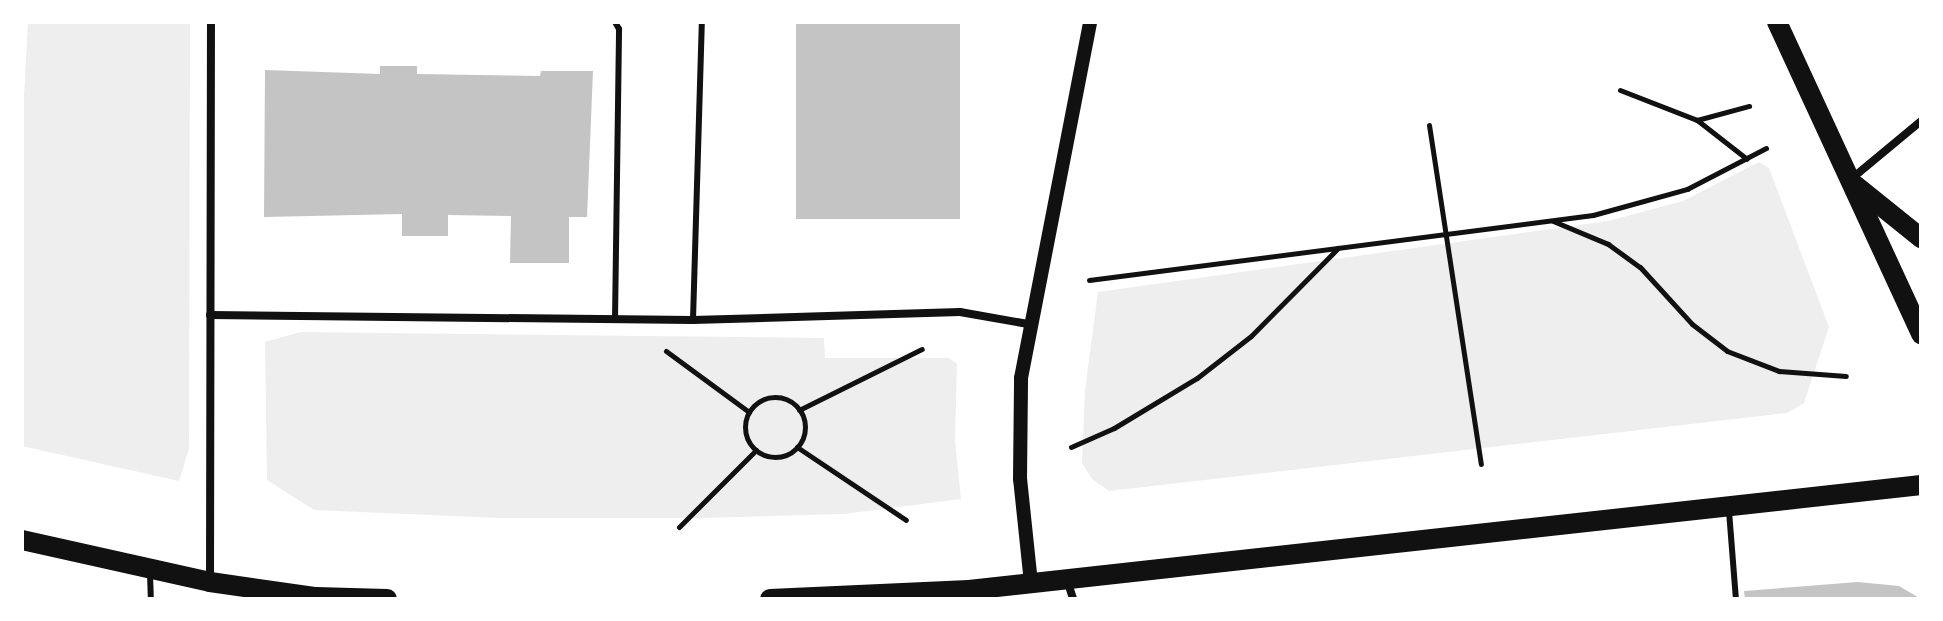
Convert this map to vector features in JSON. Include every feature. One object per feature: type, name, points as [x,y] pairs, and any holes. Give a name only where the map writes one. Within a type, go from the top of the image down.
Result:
[{"type":"main road","points":[[1777,22],[1921,334]]},
{"type":"main road","points":[[1850,181],[1921,238]]},
{"type":"main road","points":[[770,599],[1031,583],[1070,589],[1921,485]]},
{"type":"main road","points":[[22,540],[210,582],[316,597],[387,599]]},
{"type":"street","points":[[210,582],[211,22]]},
{"type":"street","points":[[1031,583],[1019,455],[1028,324],[1090,22]]},
{"type":"street","points":[[1850,181],[1921,121]]},
{"type":"street","points":[[210,315],[693,320],[960,312],[1028,324]]},
{"type":"lane","points":[[615,22],[619,29],[619,320]]},
{"type":"lane","points":[[693,320],[702,22]]},
{"type":"lane","points":[[1729,507],[1736,599]]},
{"type":"lane","points":[[149,570],[151,599]]},
{"type":"path","points":[[1620,90],[1697,120],[1747,159]]},
{"type":"path","points":[[1697,120],[1749,106]]},
{"type":"path","points":[[1429,125],[1449,234],[1481,464]]},
{"type":"path","points":[[1089,280],[1553,221],[1673,194],[1766,148]]},
{"type":"path","points":[[1553,221],[1608,244],[1640,267],[1692,324],[1727,351],[1779,371],[1846,376]]},
{"type":"path","points":[[1071,447],[1114,428],[1197,378],[1251,336],[1339,248]]},
{"type":"path","points":[[619,320],[749,412]]},
{"type":"path","points":[[799,410],[922,349]]},
{"type":"path","points":[[774,397],[799,410],[805,428],[797,447],[773,457],[756,450],[746,436],[749,412],[774,397]]},
{"type":"path","points":[[797,447],[906,520]]},
{"type":"path","points":[[679,527],[756,450]]},
{"type":"shaded area","points":[[28,22],[190,22],[189,449],[179,481],[22,446],[22,133]]},
{"type":"shaded area","points":[[1759,162],[1769,168],[1829,327],[1804,403],[1787,413],[1109,491],[1092,479],[1082,463],[1085,390],[1098,292],[1608,221],[1683,201]]},
{"type":"shaded area","points":[[300,332],[824,338],[825,358],[949,358],[957,364],[955,440],[961,499],[844,514],[700,518],[500,518],[314,510],[267,480],[265,342]]},
{"type":"building","points":[[796,22],[960,22],[960,219],[796,219]]},
{"type":"building","points":[[380,66],[417,66],[417,74],[540,76],[541,71],[593,71],[587,217],[569,217],[569,263],[510,263],[511,216],[448,215],[448,236],[402,236],[402,214],[264,217],[265,70],[380,74]]},
{"type":"building","points":[[1858,582],[1899,586],[1921,599],[1745,599],[1744,591]]}]
